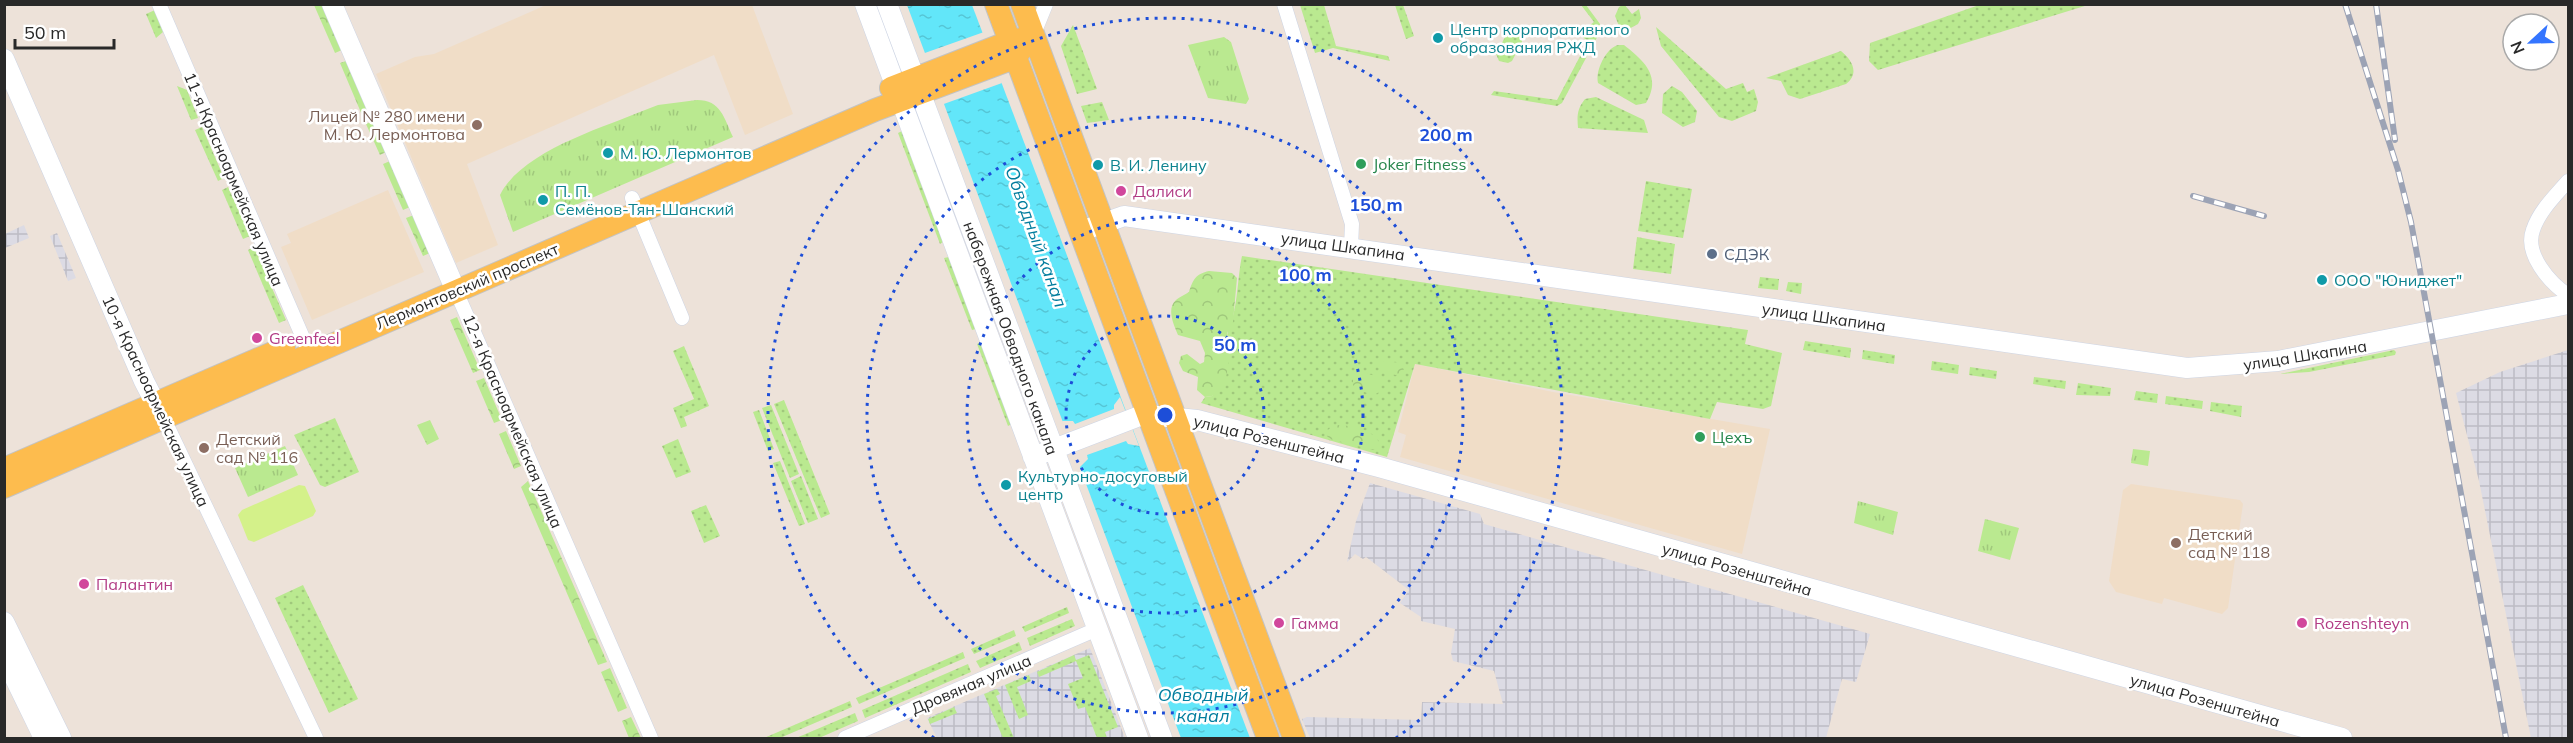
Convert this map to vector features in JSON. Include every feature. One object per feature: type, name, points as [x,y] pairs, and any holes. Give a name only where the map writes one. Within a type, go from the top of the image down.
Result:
[{"type":"main road","name":"12-я Красноармейская улица","points":[[332,4],[454,284]]},
{"type":"main road","name":"набережная Обводного канала","points":[[865,4],[915,87],[1061,446],[1162,738]]},
{"type":"main road","name":"набережная Обводного канала","points":[[887,4],[1033,457],[1138,738]]},
{"type":"main road","points":[[996,4],[1002,54],[1079,232],[1139,418],[1268,738]]},
{"type":"main road","points":[[1022,4],[1101,224],[1294,738]]},
{"type":"main road","points":[[1002,54],[1033,36]]},
{"type":"main road","name":"Лермонтовский проспект","points":[[4,487],[160,412],[307,347],[635,205],[915,87],[1002,54]]},
{"type":"main road","name":"10-я Красноармейская улица","points":[[4,59],[160,412]]},
{"type":"main road","name":"улица Шкапина","points":[[1079,232],[1124,216],[2187,368],[2268,363],[2568,304]]},
{"type":"main road","name":"Лермонтовский проспект","points":[[4,469],[160,412]]},
{"type":"main road","points":[[1033,457],[1139,418]]},
{"type":"main road","name":"улица Розенштейна","points":[[1139,418],[1197,420],[1421,478],[1805,589],[2342,738]]},
{"type":"main road","points":[[4,622],[61,738]]},
{"type":"main road","points":[[4,656],[44,738]]},
{"type":"street","name":"11-я Красноармейская улица","points":[[159,4],[307,347]]},
{"type":"street","points":[[1033,36],[1046,4]]},
{"type":"street","points":[[1284,4],[1353,224],[1351,247]]},
{"type":"street","points":[[2568,181],[2542,213],[2532,231],[2535,253],[2547,277],[2568,295]]},
{"type":"street","points":[[635,205],[682,318]]},
{"type":"street","name":"12-я Красноармейская улица","points":[[454,284],[651,738]]},
{"type":"street","name":"10-я Красноармейская улица","points":[[160,412],[316,738]]},
{"type":"street","name":"Дровяная улица","points":[[844,738],[1097,629]]},
{"type":"shaded area","name":"Лицей № 280 имени М. Ю. Лермонтова","points":[[546,5],[752,5],[793,114],[745,135],[714,55],[467,164],[498,245],[456,263],[376,74],[415,57],[434,54]]},
{"type":"shaded area","name":"Лицей № 280 имени М. Ю. Лермонтова","points":[[388,190],[424,272],[312,320],[281,247],[291,243],[287,234]]},
{"type":"shaded area","points":[[24,225],[29,238],[5,248],[5,234]]},
{"type":"shaded area","points":[[57,233],[76,278],[68,281],[50,236]]},
{"type":"shaded area","points":[[2568,350],[2568,738],[2531,738],[2479,481],[2456,393],[2500,372]]},
{"type":"shaded area","points":[[1415,364],[1553,392],[1770,429],[1742,554],[1400,457],[1406,435],[1398,432]]},
{"type":"shaded area","points":[[1370,483],[1480,514],[1484,524],[1870,634],[1856,682],[1842,679],[1826,738],[1310,738],[1302,719],[1307,717],[1421,720],[1422,702],[1503,704],[1494,671],[1453,661],[1451,653],[1455,629],[1421,621],[1421,617],[1400,603],[1409,590],[1366,557],[1363,559],[1355,554],[1347,562],[1356,521]]},
{"type":"shaded area","name":"Детский сад № 118","points":[[2131,484],[2240,500],[2243,504],[2228,608],[2222,614],[2164,598],[2162,604],[2116,592],[2109,581],[2123,490]]},
{"type":"shaded area","points":[[1090,648],[1125,738],[937,738],[927,718]]},
{"type":"green space","points":[[1624,4],[1632,14],[1639,9],[1641,18],[1638,24],[1627,30],[1619,26],[1615,16],[1619,7]]},
{"type":"green space","points":[[1982,4],[2088,5],[1878,70],[1869,61],[1870,43]]},
{"type":"green space","points":[[314,5],[322,5],[342,50],[335,53]]},
{"type":"green space","points":[[1300,5],[1324,5],[1336,46],[1388,56],[1390,61],[1333,48],[1315,53]]},
{"type":"green space","points":[[1395,5],[1403,5],[1414,36],[1406,39]]},
{"type":"green space","points":[[1581,5],[1586,5],[1600,24],[1601,30],[1562,103],[1557,106],[1491,95],[1494,91],[1557,100],[1588,41],[1581,36],[1581,32],[1594,22]]},
{"type":"green space","points":[[155,10],[163,32],[156,38],[146,14]]},
{"type":"green space","points":[[1073,25],[1097,89],[1077,94],[1061,46]]},
{"type":"green space","points":[[1511,26],[1521,31],[1522,42],[1512,61],[1508,63],[1499,61],[1496,54]]},
{"type":"green space","points":[[1656,27],[1726,89],[1743,83],[1747,92],[1754,89],[1758,102],[1756,111],[1732,121],[1719,117],[1661,46]]},
{"type":"green space","points":[[1224,37],[1231,42],[1249,99],[1246,104],[1208,98],[1188,45]]},
{"type":"green space","points":[[1618,45],[1624,45],[1644,63],[1648,70],[1652,85],[1646,103],[1636,105],[1598,83],[1598,72],[1602,61],[1609,51]]},
{"type":"green space","points":[[1841,51],[1853,67],[1853,75],[1846,84],[1800,99],[1788,95],[1781,81],[1766,78]]},
{"type":"green space","points":[[346,61],[369,112],[362,115],[340,63]]},
{"type":"green space","points":[[177,86],[187,90],[198,118],[191,120]]},
{"type":"green space","points":[[1672,86],[1682,92],[1697,111],[1695,122],[1683,127],[1662,113],[1663,94]]},
{"type":"green space","points":[[1596,97],[1644,120],[1648,133],[1578,128],[1580,106],[1585,99]]},
{"type":"green space","points":[[697,100],[711,103],[721,111],[733,137],[513,232],[500,195],[511,179],[526,166],[544,154],[586,133],[658,105]]},
{"type":"green space","points":[[1102,102],[1109,120],[1087,123],[1081,106]]},
{"type":"green space","points":[[373,121],[386,152],[380,155],[366,124]]},
{"type":"green space","points":[[202,127],[224,178],[218,181],[195,130]]},
{"type":"green space","points":[[902,131],[943,242],[940,244],[898,133]]},
{"type":"green space","points":[[390,161],[410,207],[403,210],[383,164]]},
{"type":"green space","points":[[1646,181],[1692,189],[1683,238],[1638,231]]},
{"type":"green space","points":[[228,187],[250,236],[243,239],[222,190]]},
{"type":"green space","points":[[414,215],[430,253],[423,256],[406,218]]},
{"type":"green space","points":[[1637,237],[1675,244],[1671,274],[1633,269]]},
{"type":"green space","points":[[254,247],[286,320],[279,323],[248,250]]},
{"type":"green space","points":[[1242,256],[1748,330],[1745,344],[1782,353],[1771,406],[1763,409],[1717,402],[1710,419],[1415,364],[1387,457],[1201,403],[1205,397],[1212,396],[1231,347],[1227,331],[1235,306]]},
{"type":"green space","points":[[949,257],[976,329],[972,330],[944,258]]},
{"type":"green space","points":[[1209,271],[1232,273],[1237,278],[1233,322],[1227,332],[1231,347],[1226,378],[1212,396],[1205,397],[1197,390],[1198,377],[1183,371],[1179,363],[1181,356],[1187,354],[1200,364],[1204,362],[1205,353],[1200,341],[1178,335],[1171,312],[1173,304],[1189,292],[1196,278]]},
{"type":"green space","points":[[1760,277],[1779,279],[1778,290],[1758,288]]},
{"type":"green space","points":[[1788,282],[1802,283],[1801,294],[1786,291]]},
{"type":"green space","points":[[457,317],[480,370],[473,373],[450,320]]},
{"type":"green space","points":[[1805,341],[1851,348],[1850,358],[1803,350]]},
{"type":"green space","points":[[981,342],[1012,424],[1008,426],[977,344]]},
{"type":"green space","points":[[684,346],[709,406],[684,417],[687,426],[681,428],[673,408],[694,399],[673,351]]},
{"type":"green space","points":[[1863,350],[1895,355],[1894,364],[1862,359]]},
{"type":"green space","points":[[2394,350],[2395,355],[2309,372],[2280,374]]},
{"type":"green space","points":[[1382,361],[1402,363],[1404,371],[1396,375],[1380,372],[1378,364]]},
{"type":"green space","points":[[1932,361],[1959,365],[1958,374],[1931,370]]},
{"type":"green space","points":[[1970,367],[1997,371],[1996,379],[1969,375]]},
{"type":"green space","points":[[1360,372],[1380,377],[1379,392],[1374,395],[1358,390],[1353,385],[1353,377]]},
{"type":"green space","points":[[2034,377],[2066,381],[2065,389],[2033,384]]},
{"type":"green space","points":[[484,378],[502,420],[494,423],[476,381]]},
{"type":"green space","points":[[2078,383],[2111,388],[2110,396],[2076,395]]},
{"type":"green space","points":[[2136,391],[2158,394],[2157,403],[2134,400]]},
{"type":"green space","points":[[2166,396],[2203,401],[2202,409],[2165,404]]},
{"type":"green space","points":[[784,400],[830,514],[821,518],[774,404]]},
{"type":"green space","points":[[2211,402],[2242,406],[2241,417],[2210,411]]},
{"type":"green space","points":[[771,405],[799,474],[790,478],[762,408]]},
{"type":"green space","points":[[759,410],[774,449],[768,451],[753,412]]},
{"type":"green space","points":[[335,418],[359,472],[325,487],[320,485],[294,435]]},
{"type":"green space","points":[[430,420],[439,439],[427,445],[417,425]]},
{"type":"green space","points":[[1334,425],[1353,427],[1371,433],[1379,442],[1378,448],[1373,450],[1330,439],[1324,433]]},
{"type":"green space","points":[[506,431],[521,466],[514,469],[499,434]]},
{"type":"green space","points":[[678,439],[691,472],[676,478],[662,446]]},
{"type":"green space","points":[[285,446],[298,475],[248,497],[235,468]]},
{"type":"green space","points":[[2133,449],[2150,451],[2148,466],[2131,463]]},
{"type":"green space","points":[[780,461],[805,524],[799,526],[773,463]]},
{"type":"green space","points":[[801,476],[818,519],[808,523],[791,481]]},
{"type":"green space","points":[[528,481],[607,662],[598,665],[521,487]]},
{"type":"green space","points":[[299,485],[305,486],[316,511],[313,516],[254,542],[248,540],[238,515],[242,510]]},
{"type":"green space","points":[[1858,501],[1898,512],[1893,535],[1854,523]]},
{"type":"green space","points":[[706,505],[720,536],[704,543],[691,511]]},
{"type":"green space","points":[[1985,519],[2019,528],[2010,560],[1978,551]]},
{"type":"green space","points":[[303,585],[358,699],[329,713],[275,598]]},
{"type":"green space","points":[[1067,607],[1069,613],[1025,632],[1022,627]]},
{"type":"green space","points":[[1072,619],[1075,626],[1030,646],[1027,638]]},
{"type":"green space","points":[[1014,630],[1016,636],[974,654],[971,649]]},
{"type":"green space","points":[[1019,642],[1022,650],[980,668],[976,661]]},
{"type":"green space","points":[[963,652],[965,658],[859,704],[856,698]]},
{"type":"green space","points":[[1074,655],[1076,660],[1089,655],[1118,727],[1105,732],[1107,738],[1097,738],[1085,707],[1078,709],[1068,684],[1083,678],[1076,661],[1039,677],[1037,672]]},
{"type":"green space","points":[[968,664],[971,672],[865,718],[862,710]]},
{"type":"green space","points":[[610,668],[627,708],[618,712],[601,672]]},
{"type":"green space","points":[[1029,675],[1031,681],[1017,687],[1028,715],[1019,719],[1005,685]]},
{"type":"green space","points":[[997,689],[1000,694],[996,696],[1014,738],[1003,738],[984,694]]},
{"type":"green space","points":[[850,701],[852,707],[780,738],[764,738]]},
{"type":"green space","points":[[954,707],[957,713],[930,724],[928,719]]},
{"type":"green space","points":[[855,713],[858,721],[819,738],[796,738]]},
{"type":"green space","points":[[631,717],[641,738],[629,738],[622,721]]},
{"type":"water","name":"Обводный канал","points":[[907,5],[972,5],[1250,738],[1181,738]]},
{"type":"pier","points":[[984,32],[1002,83],[941,105],[922,54]]},
{"type":"pier","points":[[1120,397],[1139,446],[1128,444],[1126,441],[1087,455],[1088,459],[1079,468],[1062,421],[1073,421],[1075,424],[1114,409]]},
{"type":"railway","points":[[2345,4],[2398,170],[2411,222],[2506,738]]},
{"type":"railway","points":[[2376,4],[2395,140]]},
{"type":"railway","points":[[2193,196],[2264,216]]},
{"type":"place","name":"Центр корпоративного образования РЖД","points":[[1438,38]]},
{"type":"place","name":"Лицей № 280 имени М. Ю. Лермонтова","points":[[477,125]]},
{"type":"place","name":"М. Ю. Лермонтов","points":[[608,153]]},
{"type":"place","name":"Joker Fitness","points":[[1361,164]]},
{"type":"place","name":"В. И. Ленину","points":[[1098,165]]},
{"type":"place","name":"Далиси","points":[[1121,191]]},
{"type":"place","name":"П. П. Семёнов-Тян-Шанский","points":[[543,200]]},
{"type":"place","name":"СДЭК","points":[[1712,254]]},
{"type":"place","name":"ООО \"Юниджет\"","points":[[2322,280]]},
{"type":"place","name":"Greenfeel","points":[[257,338]]},
{"type":"place","name":"Цехъ","points":[[1700,437]]},
{"type":"place","name":"Детский сад № 116","points":[[204,448]]},
{"type":"place","name":"Культурно-досуговый центр","points":[[1006,485]]},
{"type":"place","name":"Детский сад № 118","points":[[2176,543]]},
{"type":"place","name":"Палантин","points":[[84,584]]},
{"type":"place","name":"Гамма","points":[[1279,623]]},
{"type":"place","name":"Rozenshteyn","points":[[2302,623]]}]
